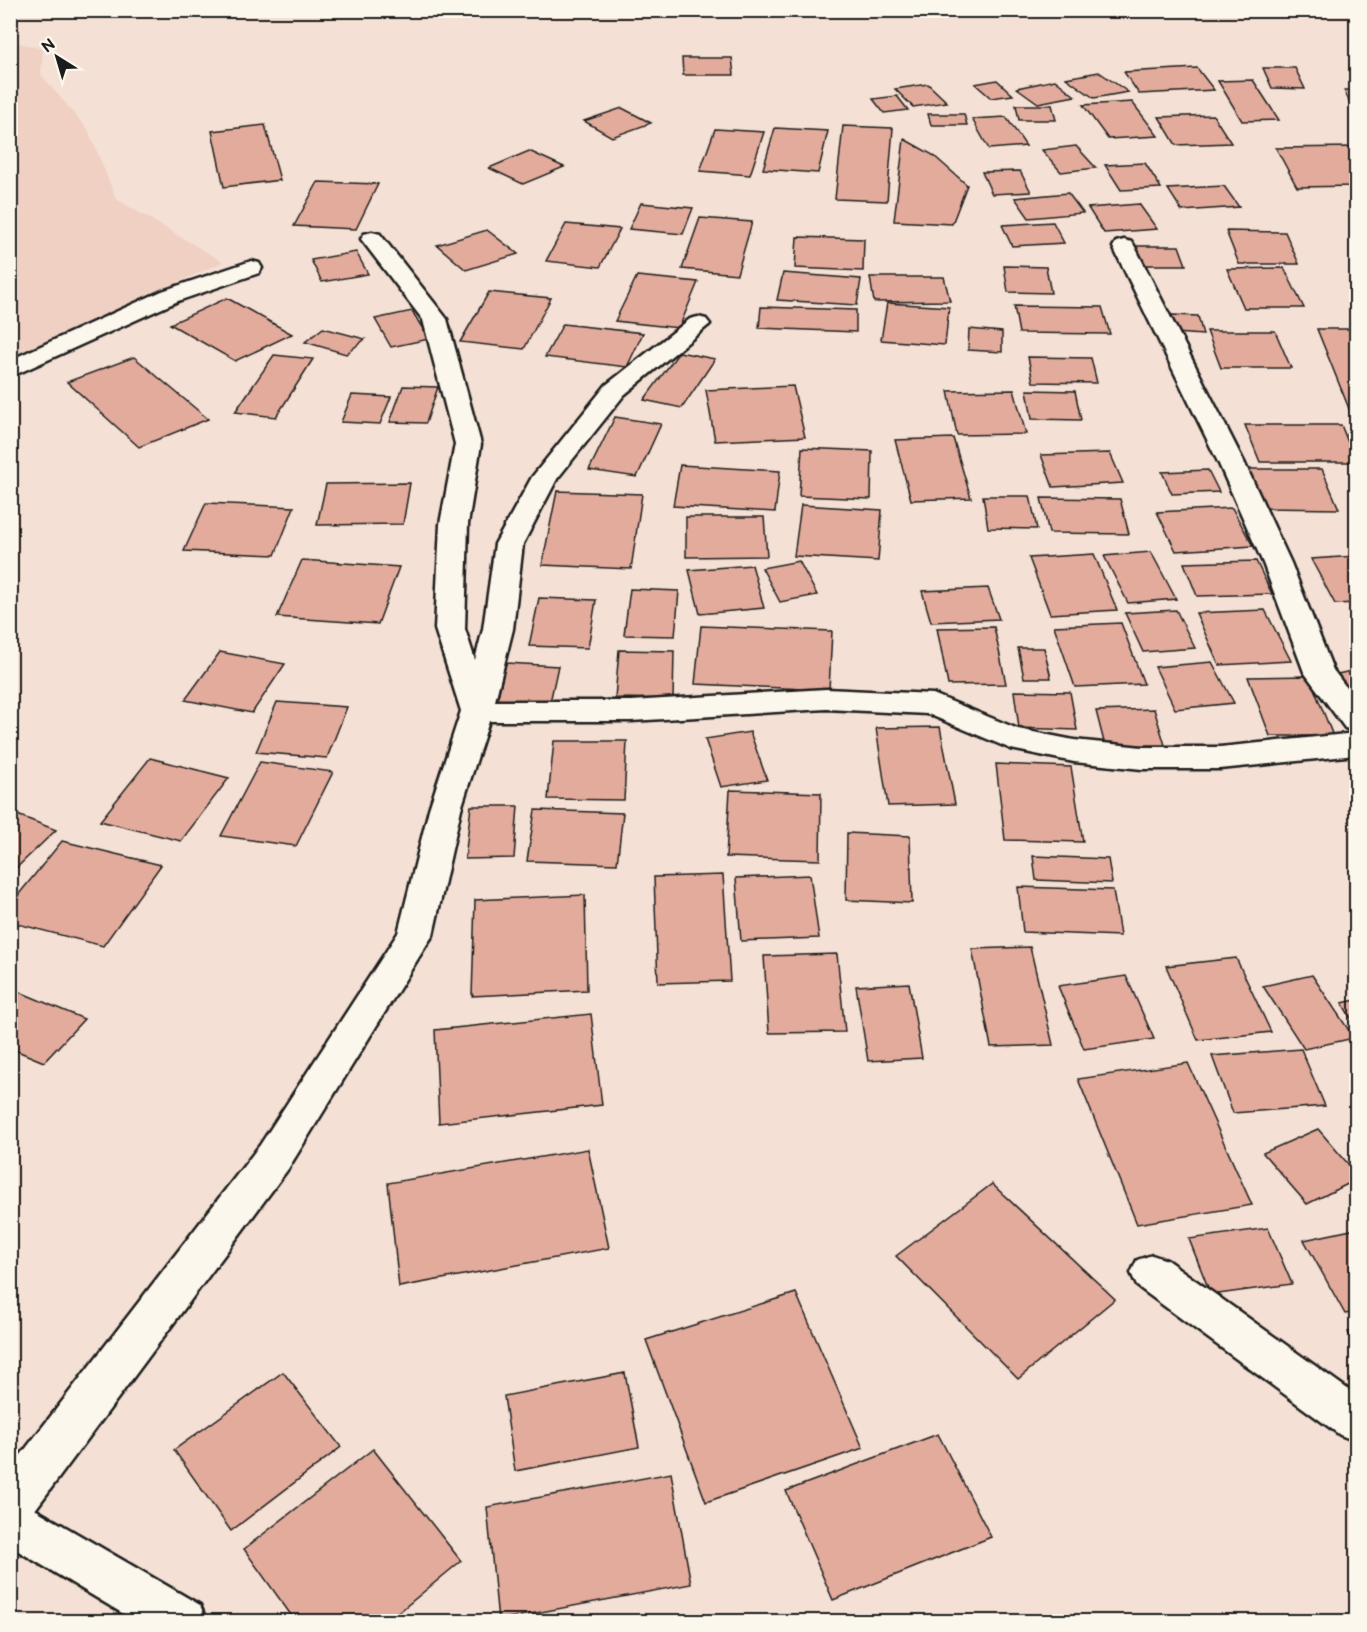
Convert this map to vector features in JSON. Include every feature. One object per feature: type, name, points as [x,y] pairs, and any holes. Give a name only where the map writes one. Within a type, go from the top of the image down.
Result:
[{"type":"main road","points":[[372,239],[435,319],[468,444],[454,524],[450,629],[477,711]]},
{"type":"main road","points":[[1124,247],[1232,464],[1277,563],[1319,672],[1356,721]]},
{"type":"main road","points":[[10,370],[170,296],[251,268]]},
{"type":"main road","points":[[10,1506],[274,1157],[415,935],[446,809],[477,711],[498,629],[509,544],[545,477],[615,390],[698,324]]},
{"type":"main road","points":[[477,711],[632,711],[826,699],[933,704],[1011,738],[1074,751],[1142,758],[1220,758],[1356,744]]},
{"type":"main road","points":[[1152,1273],[1356,1420]]},
{"type":"main road","points":[[10,1520],[183,1622]]},
{"type":"shaded area","points":[[10,41],[43,49],[41,75],[88,130],[116,199],[223,262],[11,357]]},
{"type":"building","points":[[682,58],[732,58],[734,75],[683,75]]},
{"type":"building","points":[[1197,68],[1214,90],[1139,94],[1124,72]]},
{"type":"building","points":[[1263,68],[1295,68],[1305,89],[1272,88]]},
{"type":"building","points":[[1099,72],[1128,92],[1094,98],[1066,78]]},
{"type":"building","points":[[997,80],[1013,95],[991,98],[975,84]]},
{"type":"building","points":[[1055,80],[1075,96],[1038,103],[1017,88]]},
{"type":"building","points":[[1253,80],[1279,120],[1242,121],[1218,81]]},
{"type":"building","points":[[928,84],[947,102],[913,107],[895,89]]},
{"type":"building","points":[[1344,90],[1356,90],[1356,117]]},
{"type":"building","points":[[897,96],[908,110],[884,113],[873,99]]},
{"type":"building","points":[[1132,102],[1158,136],[1108,139],[1083,105]]},
{"type":"building","points":[[1016,105],[1052,105],[1056,120],[1019,120]]},
{"type":"building","points":[[622,108],[651,123],[612,137],[584,121]]},
{"type":"building","points":[[928,114],[964,114],[967,125],[931,125]]},
{"type":"building","points":[[1213,115],[1231,143],[1176,145],[1159,117]]},
{"type":"building","points":[[1006,117],[1026,146],[989,149],[972,119]]},
{"type":"building","points":[[265,125],[280,180],[224,187],[212,131]]},
{"type":"building","points":[[843,126],[893,128],[887,201],[835,199]]},
{"type":"building","points":[[775,128],[828,131],[818,173],[763,169]]},
{"type":"building","points":[[715,129],[764,132],[750,175],[700,171]]},
{"type":"building","points":[[904,139],[933,155],[967,185],[952,224],[894,221]]},
{"type":"building","points":[[1076,146],[1096,168],[1061,172],[1042,150]]},
{"type":"building","points":[[1356,147],[1356,186],[1297,187],[1276,148]]},
{"type":"building","points":[[529,151],[564,167],[523,184],[489,168]]},
{"type":"building","points":[[1145,163],[1161,188],[1121,190],[1105,165]]},
{"type":"building","points":[[1020,171],[1031,192],[992,194],[982,172]]},
{"type":"building","points":[[318,182],[378,184],[356,229],[294,226]]},
{"type":"building","points":[[1224,186],[1239,207],[1182,211],[1168,189]]},
{"type":"building","points":[[1068,193],[1083,213],[1029,218],[1015,198]]},
{"type":"building","points":[[641,203],[693,208],[683,234],[629,229]]},
{"type":"building","points":[[1139,204],[1157,229],[1104,233],[1088,208]]},
{"type":"building","points":[[700,218],[752,222],[737,274],[682,269]]},
{"type":"building","points":[[1053,222],[1064,243],[1012,246],[1002,225]]},
{"type":"building","points":[[566,224],[620,229],[600,267],[546,261]]},
{"type":"building","points":[[487,230],[518,254],[466,270],[437,245]]},
{"type":"building","points":[[1226,231],[1285,232],[1299,264],[1239,264]]},
{"type":"building","points":[[797,237],[864,239],[863,271],[795,268]]},
{"type":"building","points":[[1135,246],[1179,246],[1186,265],[1142,265]]},
{"type":"building","points":[[356,252],[368,274],[322,282],[311,260]]},
{"type":"building","points":[[1004,266],[1046,267],[1051,293],[1008,292]]},
{"type":"building","points":[[1284,268],[1304,308],[1244,308],[1227,269]]},
{"type":"building","points":[[783,273],[861,279],[857,305],[777,300]]},
{"type":"building","points":[[637,276],[698,282],[679,328],[615,321]]},
{"type":"building","points":[[870,277],[944,277],[950,301],[874,302]]},
{"type":"building","points":[[489,292],[551,298],[524,349],[460,342]]},
{"type":"building","points":[[227,298],[292,334],[235,361],[170,324]]},
{"type":"building","points":[[887,303],[949,307],[945,345],[881,340]]},
{"type":"building","points":[[1014,306],[1102,307],[1110,334],[1019,333]]},
{"type":"building","points":[[761,307],[856,310],[856,332],[759,328]]},
{"type":"building","points":[[412,311],[429,339],[391,347],[375,319]]},
{"type":"building","points":[[1172,315],[1198,316],[1203,335],[1175,333]]},
{"type":"building","points":[[563,324],[643,333],[627,367],[545,357]]},
{"type":"building","points":[[323,328],[365,339],[346,354],[305,342]]},
{"type":"building","points":[[969,329],[1002,332],[1002,352],[968,350]]},
{"type":"building","points":[[1317,329],[1356,329],[1356,426]]},
{"type":"building","points":[[1207,331],[1275,331],[1291,368],[1221,368]]},
{"type":"building","points":[[679,352],[715,359],[682,408],[644,400]]},
{"type":"building","points":[[274,355],[313,359],[276,417],[235,412]]},
{"type":"building","points":[[134,357],[208,419],[139,447],[67,382]]},
{"type":"building","points":[[1028,357],[1091,358],[1097,383],[1033,382]]},
{"type":"building","points":[[403,386],[438,387],[426,423],[390,422]]},
{"type":"building","points":[[793,386],[805,437],[715,441],[706,390]]},
{"type":"building","points":[[1014,390],[1026,434],[957,435],[948,391]]},
{"type":"building","points":[[1027,390],[1075,391],[1081,420],[1032,419]]},
{"type":"building","points":[[352,395],[391,397],[380,424],[341,422]]},
{"type":"building","points":[[615,417],[661,424],[637,477],[589,470]]},
{"type":"building","points":[[1245,425],[1341,425],[1356,462],[1260,462]]},
{"type":"building","points":[[953,438],[971,498],[911,500],[895,440]]},
{"type":"building","points":[[802,448],[872,451],[871,499],[799,496]]},
{"type":"building","points":[[1110,453],[1123,483],[1053,487],[1041,455]]},
{"type":"building","points":[[680,465],[780,471],[775,512],[673,506]]},
{"type":"building","points":[[1248,469],[1322,469],[1339,509],[1263,508]]},
{"type":"building","points":[[1208,470],[1219,492],[1172,494],[1162,472]]},
{"type":"building","points":[[410,483],[403,524],[317,525],[326,484]]},
{"type":"building","points":[[557,491],[642,494],[631,569],[542,565]]},
{"type":"building","points":[[983,496],[1030,496],[1037,529],[988,528]]},
{"type":"building","points":[[1041,498],[1120,499],[1129,534],[1049,533]]},
{"type":"building","points":[[206,503],[294,507],[275,555],[184,551]]},
{"type":"building","points":[[801,505],[882,510],[878,561],[794,556]]},
{"type":"building","points":[[1232,508],[1253,546],[1176,551],[1157,512]]},
{"type":"building","points":[[686,517],[764,517],[767,556],[686,557]]},
{"type":"building","points":[[1151,552],[1176,599],[1128,603],[1104,556]]},
{"type":"building","points":[[1094,554],[1117,610],[1050,614],[1029,558]]},
{"type":"building","points":[[1356,556],[1356,603],[1335,604],[1311,559]]},
{"type":"building","points":[[302,560],[399,567],[378,624],[277,617]]},
{"type":"building","points":[[799,561],[817,595],[780,602],[762,568]]},
{"type":"building","points":[[1256,561],[1272,594],[1197,596],[1184,563]]},
{"type":"building","points":[[752,565],[764,608],[700,614],[689,570]]},
{"type":"building","points":[[988,588],[999,619],[931,622],[922,591]]},
{"type":"building","points":[[630,589],[679,591],[675,636],[624,635]]},
{"type":"building","points":[[539,598],[596,600],[588,648],[529,646]]},
{"type":"building","points":[[1176,610],[1195,648],[1143,652],[1125,613]]},
{"type":"building","points":[[1265,610],[1291,661],[1219,665],[1196,613]]},
{"type":"building","points":[[1121,623],[1144,684],[1075,687],[1054,626]]},
{"type":"building","points":[[701,626],[832,631],[829,690],[695,684]]},
{"type":"building","points":[[994,627],[1006,684],[948,685],[937,628]]},
{"type":"building","points":[[1018,648],[1044,648],[1051,678],[1024,678]]},
{"type":"building","points":[[619,650],[674,651],[673,699],[615,698]]},
{"type":"building","points":[[220,652],[285,664],[252,713],[185,700]]},
{"type":"building","points":[[1212,662],[1234,703],[1175,709],[1155,667]]},
{"type":"building","points":[[506,663],[558,666],[549,707],[496,704]]},
{"type":"building","points":[[1356,670],[1356,702],[1333,675]]},
{"type":"building","points":[[1309,676],[1333,736],[1270,736],[1248,677]]},
{"type":"building","points":[[1014,691],[1070,692],[1077,730],[1019,728]]},
{"type":"building","points":[[277,702],[347,707],[327,758],[256,752]]},
{"type":"building","points":[[1154,709],[1165,745],[1105,746],[1096,711]]},
{"type":"building","points":[[940,727],[955,804],[888,806],[876,728]]},
{"type":"building","points":[[750,732],[767,780],[721,787],[705,739]]},
{"type":"building","points":[[554,741],[627,741],[624,800],[548,799]]},
{"type":"building","points":[[150,758],[229,778],[181,841],[100,821]]},
{"type":"building","points":[[260,762],[333,772],[296,846],[221,836]]},
{"type":"building","points":[[996,764],[1071,767],[1083,842],[1005,840]]},
{"type":"building","points":[[730,790],[821,793],[820,860],[726,857]]},
{"type":"building","points":[[471,806],[518,806],[514,858],[465,859]]},
{"type":"building","points":[[535,810],[623,813],[617,864],[527,861]]},
{"type":"building","points":[[10,812],[56,830],[10,874]]},
{"type":"building","points":[[847,833],[910,836],[912,903],[846,900]]},
{"type":"building","points":[[62,841],[161,865],[103,946],[10,922],[10,905]]},
{"type":"building","points":[[1033,856],[1108,859],[1112,883],[1036,880]]},
{"type":"building","points":[[723,875],[730,981],[658,983],[654,877]]},
{"type":"building","points":[[810,875],[819,938],[741,941],[736,878]]},
{"type":"building","points":[[1018,887],[1113,890],[1120,936],[1023,932]]},
{"type":"building","points":[[585,895],[587,990],[472,996],[475,900]]},
{"type":"building","points":[[1030,947],[1053,1045],[991,1047],[972,949]]},
{"type":"building","points":[[837,954],[845,1032],[769,1033],[764,956]]},
{"type":"building","points":[[1236,958],[1271,1032],[1198,1040],[1166,966]]},
{"type":"building","points":[[1312,975],[1354,1038],[1304,1049],[1263,986]]},
{"type":"building","points":[[1126,976],[1154,1039],[1084,1049],[1058,986]]},
{"type":"building","points":[[909,983],[922,1058],[868,1061],[856,986]]},
{"type":"building","points":[[15,990],[84,1019],[44,1062],[10,1048],[10,995]]},
{"type":"building","points":[[1356,1000],[1356,1027],[1342,1003]]},
{"type":"building","points":[[591,1014],[602,1105],[439,1123],[435,1030]]},
{"type":"building","points":[[1301,1049],[1325,1106],[1233,1113],[1212,1056]]},
{"type":"building","points":[[1188,1063],[1252,1205],[1137,1224],[1078,1079]]},
{"type":"building","points":[[1318,1129],[1356,1173],[1356,1180],[1307,1204],[1263,1153]]},
{"type":"building","points":[[588,1149],[609,1248],[399,1287],[388,1183]]},
{"type":"building","points":[[992,1184],[1115,1299],[1018,1379],[896,1256]]},
{"type":"building","points":[[1268,1228],[1292,1284],[1211,1295],[1189,1239]]},
{"type":"building","points":[[1356,1229],[1356,1312],[1345,1314],[1304,1240]]},
{"type":"building","points":[[796,1293],[863,1448],[706,1502],[646,1340]]},
{"type":"building","points":[[1356,1330],[1356,1349],[1348,1332]]},
{"type":"building","points":[[283,1372],[341,1447],[231,1531],[174,1450]]},
{"type":"building","points":[[625,1373],[639,1447],[515,1471],[504,1396]]},
{"type":"building","points":[[938,1434],[991,1537],[833,1600],[786,1491]]},
{"type":"building","points":[[373,1449],[461,1561],[387,1622],[296,1622],[244,1549]]},
{"type":"building","points":[[671,1473],[691,1584],[498,1620],[487,1507]]}]
